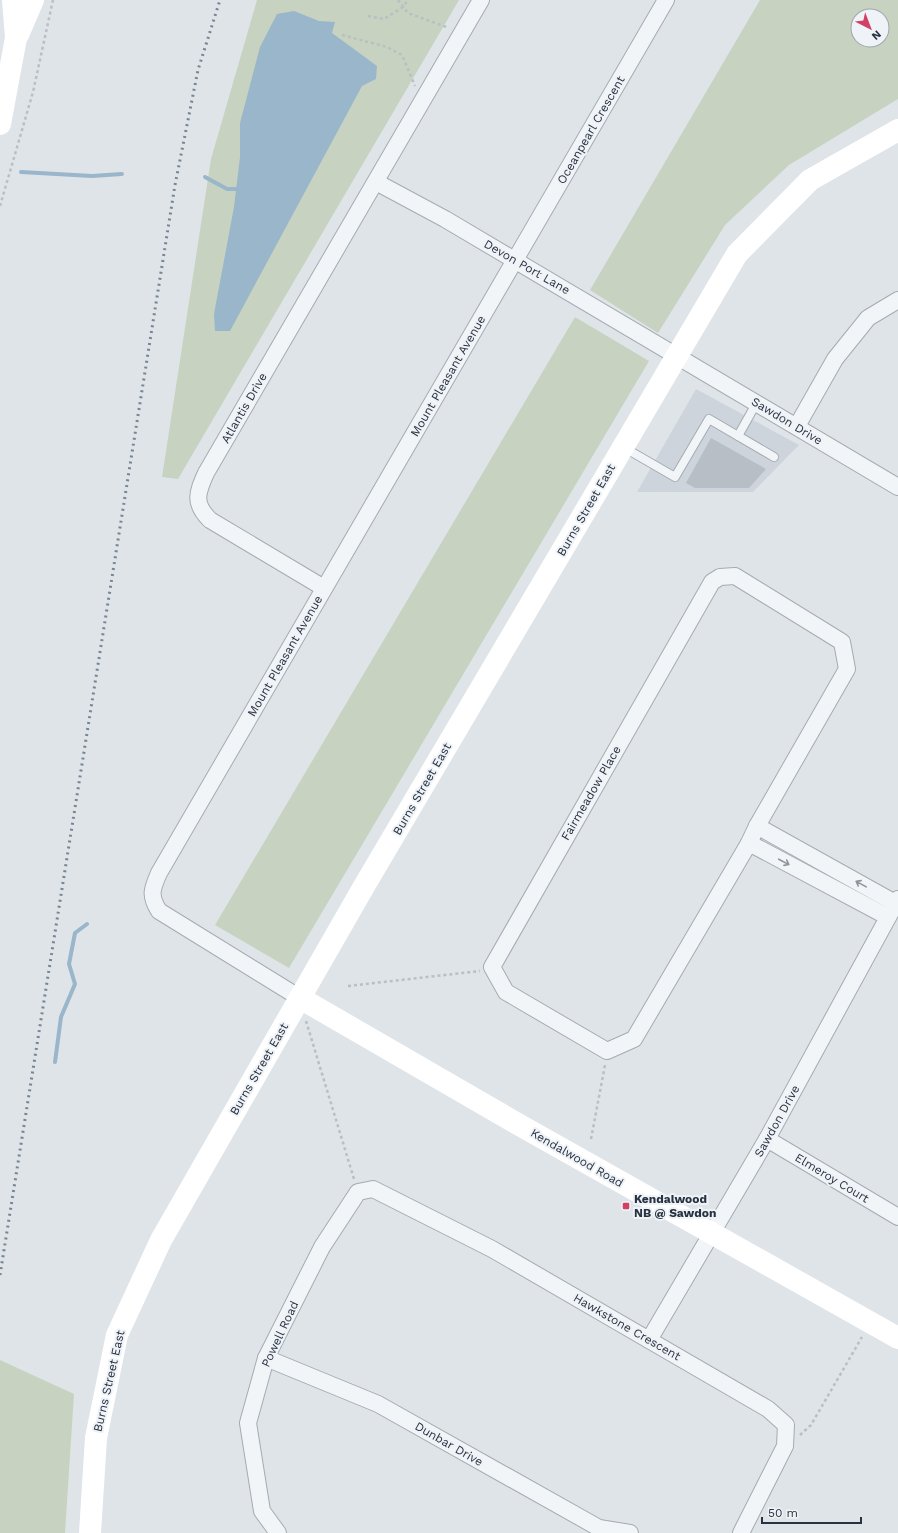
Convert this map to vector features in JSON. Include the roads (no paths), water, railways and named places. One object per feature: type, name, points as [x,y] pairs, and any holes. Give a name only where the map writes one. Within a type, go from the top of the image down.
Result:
[{"type":"street","points":[[0,124],[16,38],[14,0]]},
{"type":"street","points":[[16,38],[33,0]]},
{"type":"street","points":[[376,182],[481,0]]},
{"type":"street","name":"Oceanpearl Crescent","points":[[515,260],[666,0]]},
{"type":"street","name":"Burns Street East","points":[[90,1533],[96,1438],[117,1335],[161,1240],[300,998],[676,355],[737,254],[810,180],[898,130]]},
{"type":"street","name":"Devon Port Lane","points":[[376,182],[444,219],[676,355]]},
{"type":"street","name":"Atlantis Drive","points":[[324,588],[210,520],[199,507],[198,495],[206,473],[376,182]]},
{"type":"street","name":"Mount Pleasant Avenue","points":[[300,998],[166,916],[155,905],[152,893],[159,873],[515,260]]},
{"type":"street","points":[[797,426],[835,358],[868,318],[898,300]]},
{"type":"street","name":"Sawdon Drive","points":[[676,355],[898,487]]},
{"type":"street","name":"Fairmeadow Place","points":[[720,576],[735,576],[842,642],[847,668],[757,826],[749,843],[634,1039],[607,1051],[506,992],[492,968],[712,582],[720,576]]},
{"type":"street","points":[[757,826],[894,906]]},
{"type":"street","points":[[749,843],[894,906]]},
{"type":"street","name":"Sawdon Drive","points":[[649,1340],[767,1139],[894,906]]},
{"type":"street","name":"Kendalwood Road","points":[[300,998],[711,1234],[760,1259],[898,1338]]},
{"type":"street","name":"Elmeroy Court","points":[[767,1139],[898,1216]]},
{"type":"street","name":"Hawkstone Crescent","points":[[358,1192],[373,1189],[492,1248],[768,1409],[786,1425],[785,1446],[741,1533]]},
{"type":"street","name":"Powell Road","points":[[278,1533],[262,1511],[248,1423],[266,1358],[322,1248],[358,1192]]},
{"type":"street","name":"Dunbar Drive","points":[[266,1358],[378,1404],[598,1528],[630,1533]]},
{"type":"lane","points":[[738,436],[757,402]]},
{"type":"lane","points":[[623,447],[675,477],[709,419],[774,457]]},
{"type":"water","points":[[294,11],[319,21],[335,22],[332,33],[377,66],[376,79],[362,86],[230,331],[215,331],[214,314],[234,207],[240,157],[240,123],[260,47],[277,14]]},
{"type":"waterway","points":[[21,172],[92,176],[122,174]]},
{"type":"waterway","points":[[205,177],[227,189],[236,189]]},
{"type":"waterway","points":[[55,1062],[61,1017],[75,984],[69,964],[75,933],[87,924]]},
{"type":"railway","points":[[0,1275],[175,185],[198,70],[220,0]]},
{"type":"place","name":"Kendalwood NB @ Sawdon","points":[[626,1206]]}]
